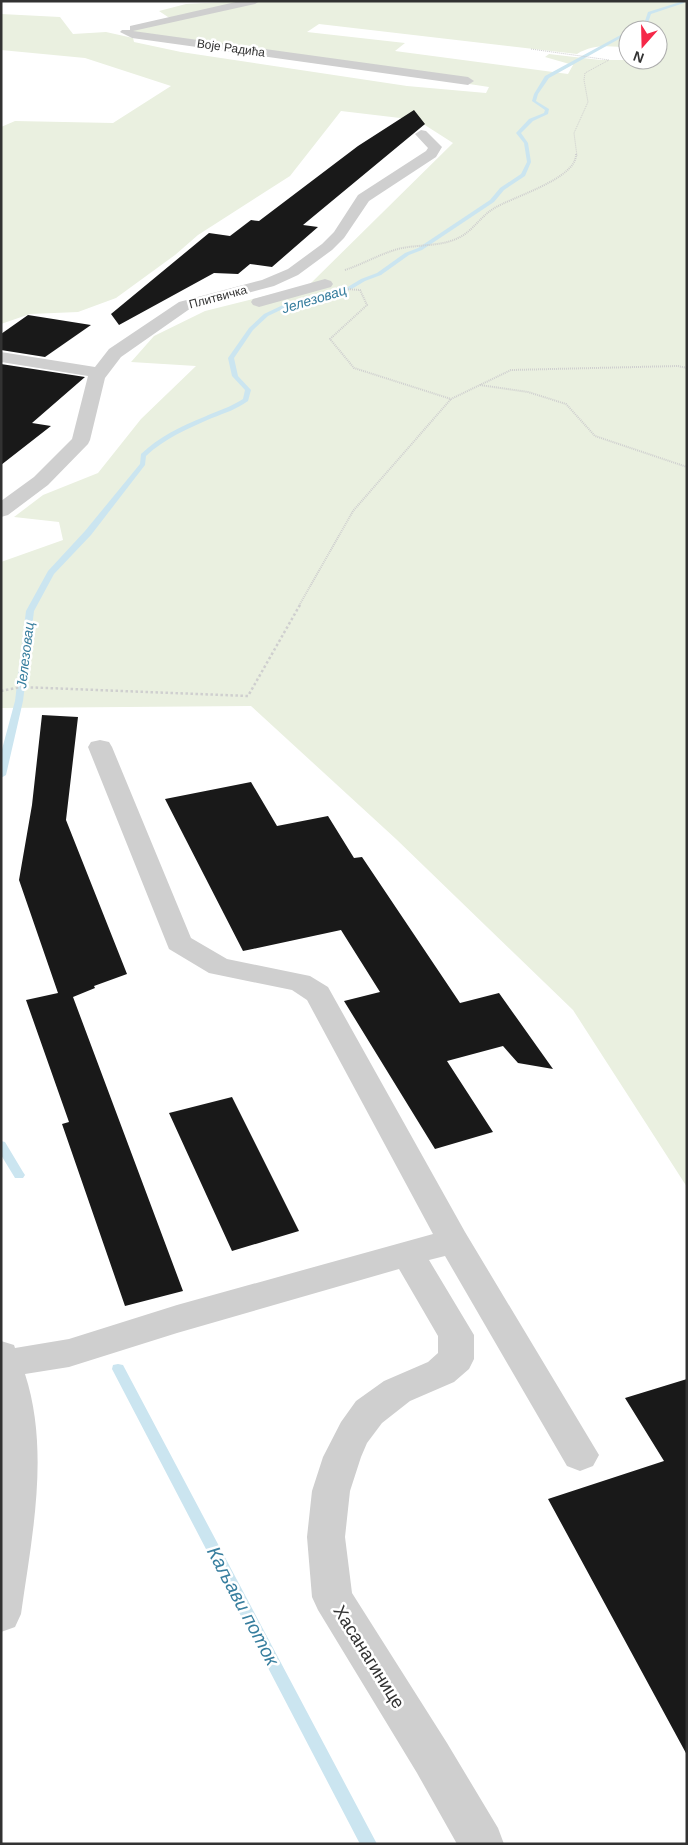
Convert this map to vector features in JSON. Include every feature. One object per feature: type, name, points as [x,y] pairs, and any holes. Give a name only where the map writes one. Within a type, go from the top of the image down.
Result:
[{"type":"street","name":"Воје Радића","points":[[255,1],[133,28],[126,32],[132,35],[468,81]]},
{"type":"street","name":"Плитвичка","points":[[1,511],[41,481],[81,440],[91,393],[99,374],[115,353],[185,305],[282,278],[309,261],[339,235],[363,198],[431,154],[435,147],[421,134]]},
{"type":"street","points":[[142,334],[211,313],[317,286]]},
{"type":"street","points":[[1,357],[99,374]]},
{"type":"street","points":[[100,747],[179,943],[219,967],[300,982],[318,994],[453,1240],[580,1455]]},
{"type":"street","points":[[1,1614],[16,1504],[18,1446],[15,1405],[3,1361],[69,1353],[177,1319],[453,1240]]},
{"type":"street","name":"Хасанагинице","points":[[407,1253],[456,1335],[456,1359],[441,1372],[396,1391],[369,1412],[354,1433],[342,1457],[331,1491],[326,1537],[332,1597],[432,1758],[482,1844]]},
{"type":"path","points":[[337,272],[376,259],[397,249],[434,244],[458,238],[493,209],[557,178],[573,166],[577,157],[572,140],[575,125],[588,102],[584,80],[585,72],[604,64],[608,60],[531,49]]},
{"type":"path","points":[[317,286],[360,290],[367,305],[330,339],[354,368],[451,399]]},
{"type":"path","points":[[1,691],[21,687],[248,696],[354,511],[451,399],[511,370],[678,366],[687,368]]},
{"type":"path","points":[[480,385],[528,392],[566,404],[595,436],[687,467]]},
{"type":"green space","points":[[244,1],[687,1],[687,1187],[573,1010],[396,839],[251,706],[1,708],[1,562],[63,540],[59,522],[14,517],[43,495],[98,473],[141,419],[196,366],[131,362],[154,336],[205,311],[309,285],[453,143],[417,120],[341,111],[290,176],[198,235],[175,255],[116,298],[78,312],[30,314],[1,324],[1,127],[15,121],[113,123],[171,86],[85,58],[1,50],[1,14],[60,17],[73,34],[106,32],[133,38],[134,42],[181,52],[407,86],[486,93],[489,87],[132,33],[131,30],[174,21],[159,11],[186,4]],"holes":[[[618,20],[668,20],[668,70],[618,70],[618,60],[600,60],[549,54],[545,57],[573,65],[568,74],[395,51],[405,43],[307,32],[319,24],[577,54],[596,47],[618,47]]]},
{"type":"building","points":[[414,110],[425,124],[303,225],[318,227],[272,267],[250,264],[238,274],[214,273],[119,325],[111,314],[209,233],[230,236],[251,220],[259,221],[358,146]]},
{"type":"building","points":[[28,315],[91,325],[45,357],[1,350],[1,334]]},
{"type":"building","points":[[1,364],[85,377],[32,423],[51,426],[1,465]]},
{"type":"building","points":[[42,715],[78,717],[66,820],[127,974],[94,986],[95,988],[73,997],[183,1291],[125,1306],[62,1124],[69,1122],[26,1000],[58,993],[19,880],[32,805]]},
{"type":"building","points":[[251,782],[277,826],[328,816],[354,858],[362,857],[460,1003],[499,993],[553,1069],[518,1063],[503,1046],[447,1061],[493,1132],[435,1149],[344,1001],[380,992],[341,930],[243,951],[165,799]]},
{"type":"building","points":[[232,1097],[299,1231],[232,1251],[169,1113]]},
{"type":"building","points":[[687,1379],[687,1755],[548,1499],[664,1461],[625,1398]]},
{"type":"waterway","name":"Јелезовац","points":[[647,20],[649,13],[682,3],[681,1]]},
{"type":"waterway","name":"Јелезовац","points":[[1,775],[19,701],[30,611],[51,573],[88,533],[143,464],[143,455],[157,443],[173,434],[246,400],[248,390],[235,376],[231,358],[251,329],[266,315],[285,306],[348,289],[363,280],[379,274],[407,254],[420,249],[492,201],[502,189],[523,175],[529,162],[526,143],[518,133],[531,120],[546,114],[547,110],[534,101],[536,94],[547,77],[618,38]]},
{"type":"waterway","points":[[1,1145],[19,1175]]},
{"type":"waterway","name":"Каљави поток","points":[[118,1369],[369,1844]]}]
